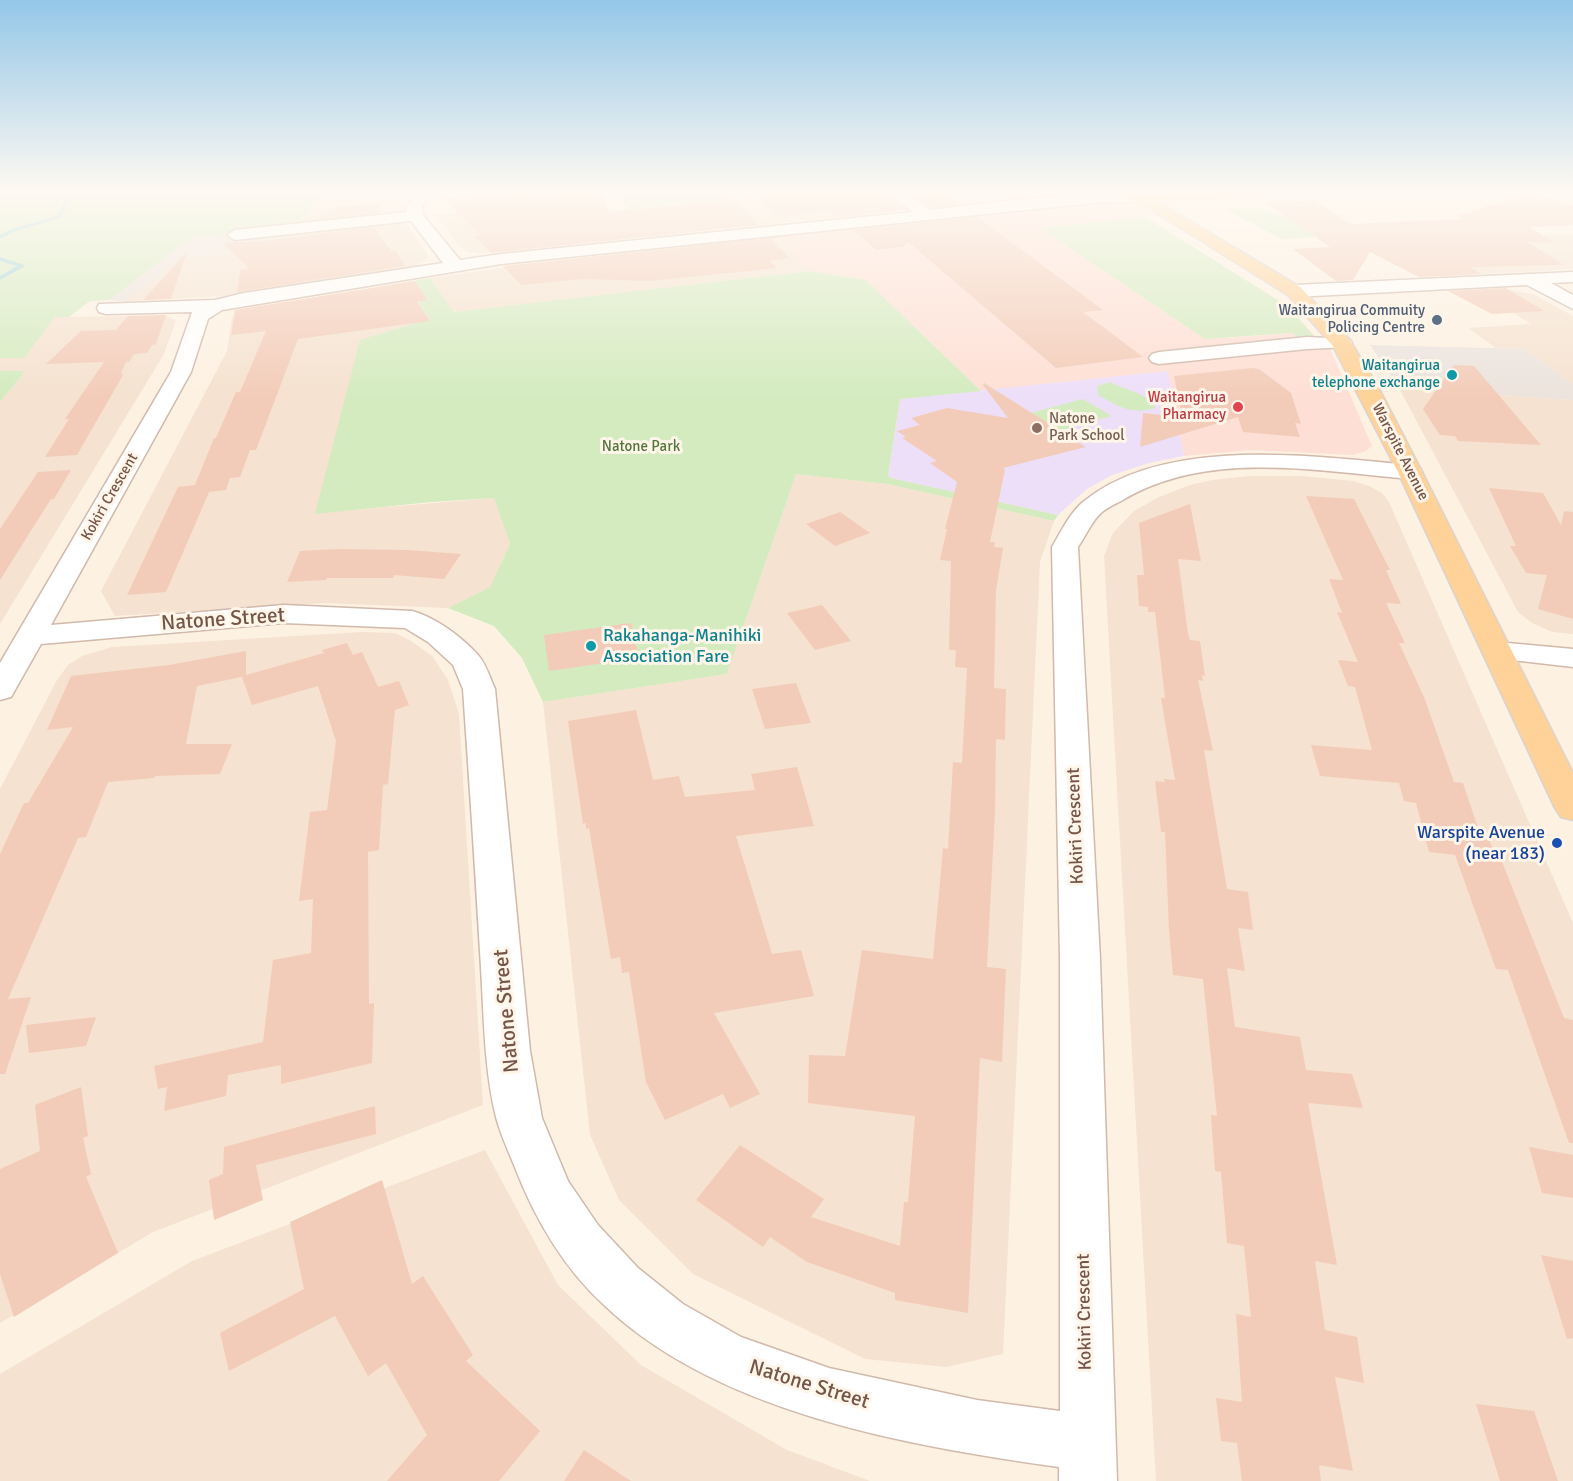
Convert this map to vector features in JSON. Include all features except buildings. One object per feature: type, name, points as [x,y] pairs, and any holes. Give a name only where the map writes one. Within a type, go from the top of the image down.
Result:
[{"type":"main road","name":"Warspite Avenue","points":[[1242,259],[1294,291],[1342,343],[1410,472],[1573,808]]},
{"type":"street","points":[[449,259],[455,266]]},
{"type":"street","points":[[106,308],[215,306],[256,297],[455,266],[519,259]]},
{"type":"street","points":[[1294,291],[1573,277]]},
{"type":"street","points":[[1530,279],[1573,303]]},
{"type":"street","name":"Kokiri Crescent","points":[[0,690],[181,372],[199,316],[215,306]]},
{"type":"street","points":[[1159,358],[1307,343],[1342,343]]},
{"type":"street","name":"Kokiri Crescent","points":[[1087,1462],[1080,959],[1065,547],[1092,508],[1131,484],[1179,470],[1223,464],[1273,462],[1410,472]]},
{"type":"street","name":"Natone Street","points":[[31,636],[284,614],[412,620],[438,636],[467,662],[479,689],[508,1051],[519,1118],[550,1196],[581,1242],[620,1286],[665,1322],[727,1359],[829,1395],[977,1428],[1087,1462]]},
{"type":"street","points":[[1497,651],[1573,658]]},
{"type":"shaded area","points":[[161,259],[181,259],[125,301],[108,300]]},
{"type":"shaded area","points":[[181,259],[426,259],[417,266],[224,296],[125,301]]},
{"type":"shaded area","points":[[576,259],[799,259],[810,271],[454,312],[430,278]]},
{"type":"shaded area","points":[[799,259],[1094,259],[1228,338],[1292,333],[1301,339],[1323,339],[1332,353],[1372,446],[1366,451],[1353,455],[1251,450],[1184,456],[1168,371],[981,391],[866,280],[810,271]]},
{"type":"shaded area","points":[[1400,259],[1573,259],[1573,269],[1427,277]]},
{"type":"shaded area","points":[[406,282],[429,319],[315,513],[494,498],[510,544],[490,587],[448,608],[325,603],[115,616],[101,591],[227,351],[232,317],[248,311]]},
{"type":"shaded area","points":[[1503,289],[1533,294],[1573,316],[1573,384],[1526,349],[1496,348],[1468,328],[1531,324],[1477,290]]},
{"type":"shaded area","points":[[167,316],[176,321],[164,354],[0,624],[0,402],[24,372],[0,371],[0,358],[24,358],[55,317]]},
{"type":"shaded area","points":[[1370,345],[1526,349],[1573,384],[1573,400],[1399,388]]},
{"type":"shaded area","name":"Natone Park School","points":[[1168,371],[1184,456],[1149,463],[1112,475],[1087,489],[1058,515],[891,478],[888,475],[900,399]]},
{"type":"shaded area","points":[[1399,388],[1573,400],[1573,634],[1552,632],[1532,623],[1518,612]]},
{"type":"shaded area","points":[[796,474],[887,484],[1054,521],[1040,562],[1003,1354],[946,1367],[865,1359],[693,1274],[619,1200],[590,1135],[543,702],[727,674]]},
{"type":"shaded area","points":[[1250,476],[1300,476],[1353,481],[1382,493],[1389,502],[1573,923],[1573,1481],[1156,1481],[1104,556],[1113,533],[1134,511],[1159,497],[1190,485]]},
{"type":"shaded area","points":[[362,632],[395,633],[432,656],[448,680],[459,714],[483,1105],[153,1232],[0,1323],[0,789],[57,680],[68,665],[82,656],[112,647]]},
{"type":"shaded area","points":[[485,1150],[558,1285],[641,1365],[787,1450],[870,1481],[0,1481],[0,1374],[192,1261]]},
{"type":"green space","points":[[0,259],[162,259],[109,300],[90,301],[69,317],[55,317],[24,358],[0,358]]},
{"type":"green space","points":[[1086,259],[1212,259],[1281,302],[1315,337],[1314,339],[1301,339],[1292,333],[1205,339]]},
{"type":"green space","name":"Natone Park","points":[[810,271],[866,280],[981,391],[900,399],[888,475],[891,478],[1058,515],[1054,521],[887,484],[796,474],[727,674],[543,702],[522,658],[494,626],[448,608],[490,587],[510,544],[494,498],[315,514],[360,340],[429,319],[406,282],[430,278],[454,312]]},
{"type":"green space","points":[[0,371],[25,371],[0,402]]},
{"type":"green space","points":[[1110,382],[1141,395],[1152,402],[1156,408],[1139,411],[1126,409],[1098,395],[1097,386]]},
{"type":"green space","points":[[1083,399],[1112,416],[1051,433],[1023,415]]},
{"type":"waterway","points":[[0,259],[22,266],[0,278]]},
{"type":"place","name":"Waitangirua Commuity Policing Centre","points":[[1437,320]]},
{"type":"place","name":"Waitangirua telephone exchange","points":[[1452,375]]},
{"type":"place","name":"Waitangirua Pharmacy","points":[[1238,407]]},
{"type":"place","name":"Natone Park School","points":[[1037,428]]},
{"type":"place","name":"Rakahanga-Manihiki Association Fare","points":[[591,646]]},
{"type":"place","name":"Warspite Avenue (near 183)","points":[[1557,843]]}]
